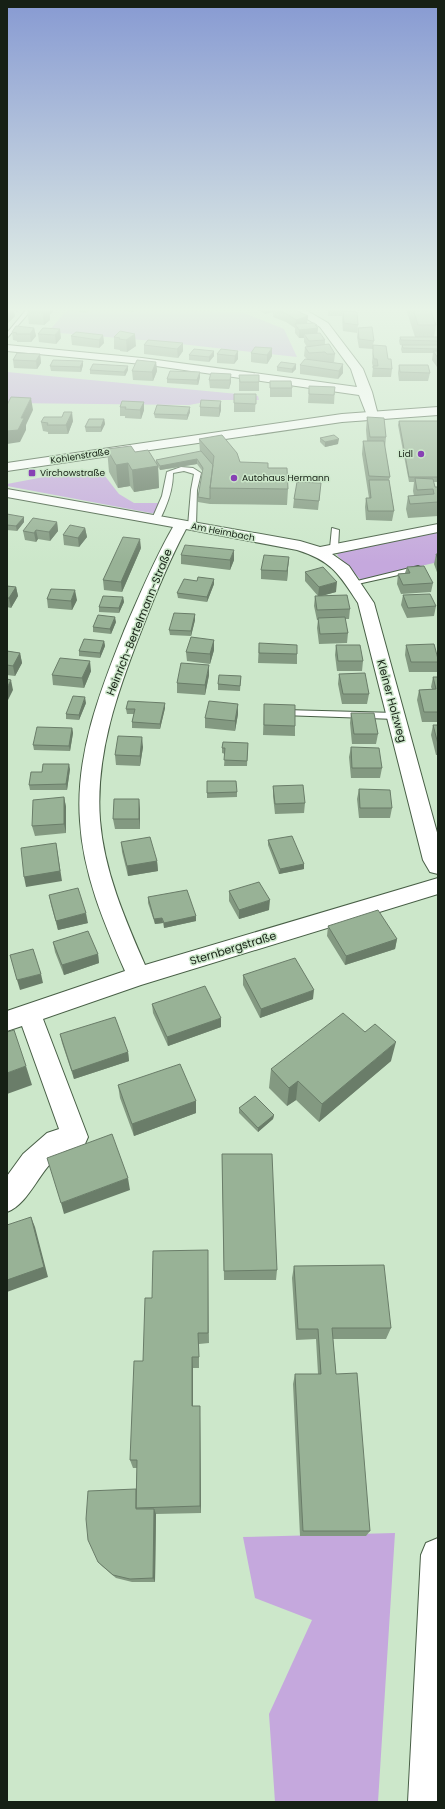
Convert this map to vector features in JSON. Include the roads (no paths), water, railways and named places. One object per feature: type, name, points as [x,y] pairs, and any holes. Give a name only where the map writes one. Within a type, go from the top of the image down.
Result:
[{"type":"street","points":[[366,393],[372,415]]},
{"type":"street","name":"Kohlenstraße","points":[[7,468],[282,426],[372,415],[438,411]]},
{"type":"street","name":"Am Heimbach","points":[[7,493],[327,550],[438,528]]},
{"type":"street","name":"Heinrich-Bertelmann-Straße","points":[[140,976],[114,918],[94,851],[89,789],[95,743],[109,694],[151,587],[172,541],[187,525]]},
{"type":"street","name":"Kleiner Holzweg","points":[[327,550],[344,569],[366,603],[434,860],[438,866]]},
{"type":"street","name":"Sternbergstraße","points":[[7,1199],[33,1163],[50,1147],[56,1142],[74,1136],[18,1017],[140,976],[438,886]]},
{"type":"street","points":[[428,1802],[438,1555]]},
{"type":"lane","points":[[156,519],[170,481],[170,472],[179,469],[190,469],[198,473],[187,525]]},
{"type":"lane","points":[[327,550],[335,530]]},
{"type":"lane","points":[[353,583],[418,568]]},
{"type":"lane","points":[[285,712],[396,716]]},
{"type":"place","name":"Lidl","points":[[421,454]]},
{"type":"place","name":"Virchowstraße","points":[[32,473]]},
{"type":"place","name":"Autohaus Hermann","points":[[234,478]]}]
